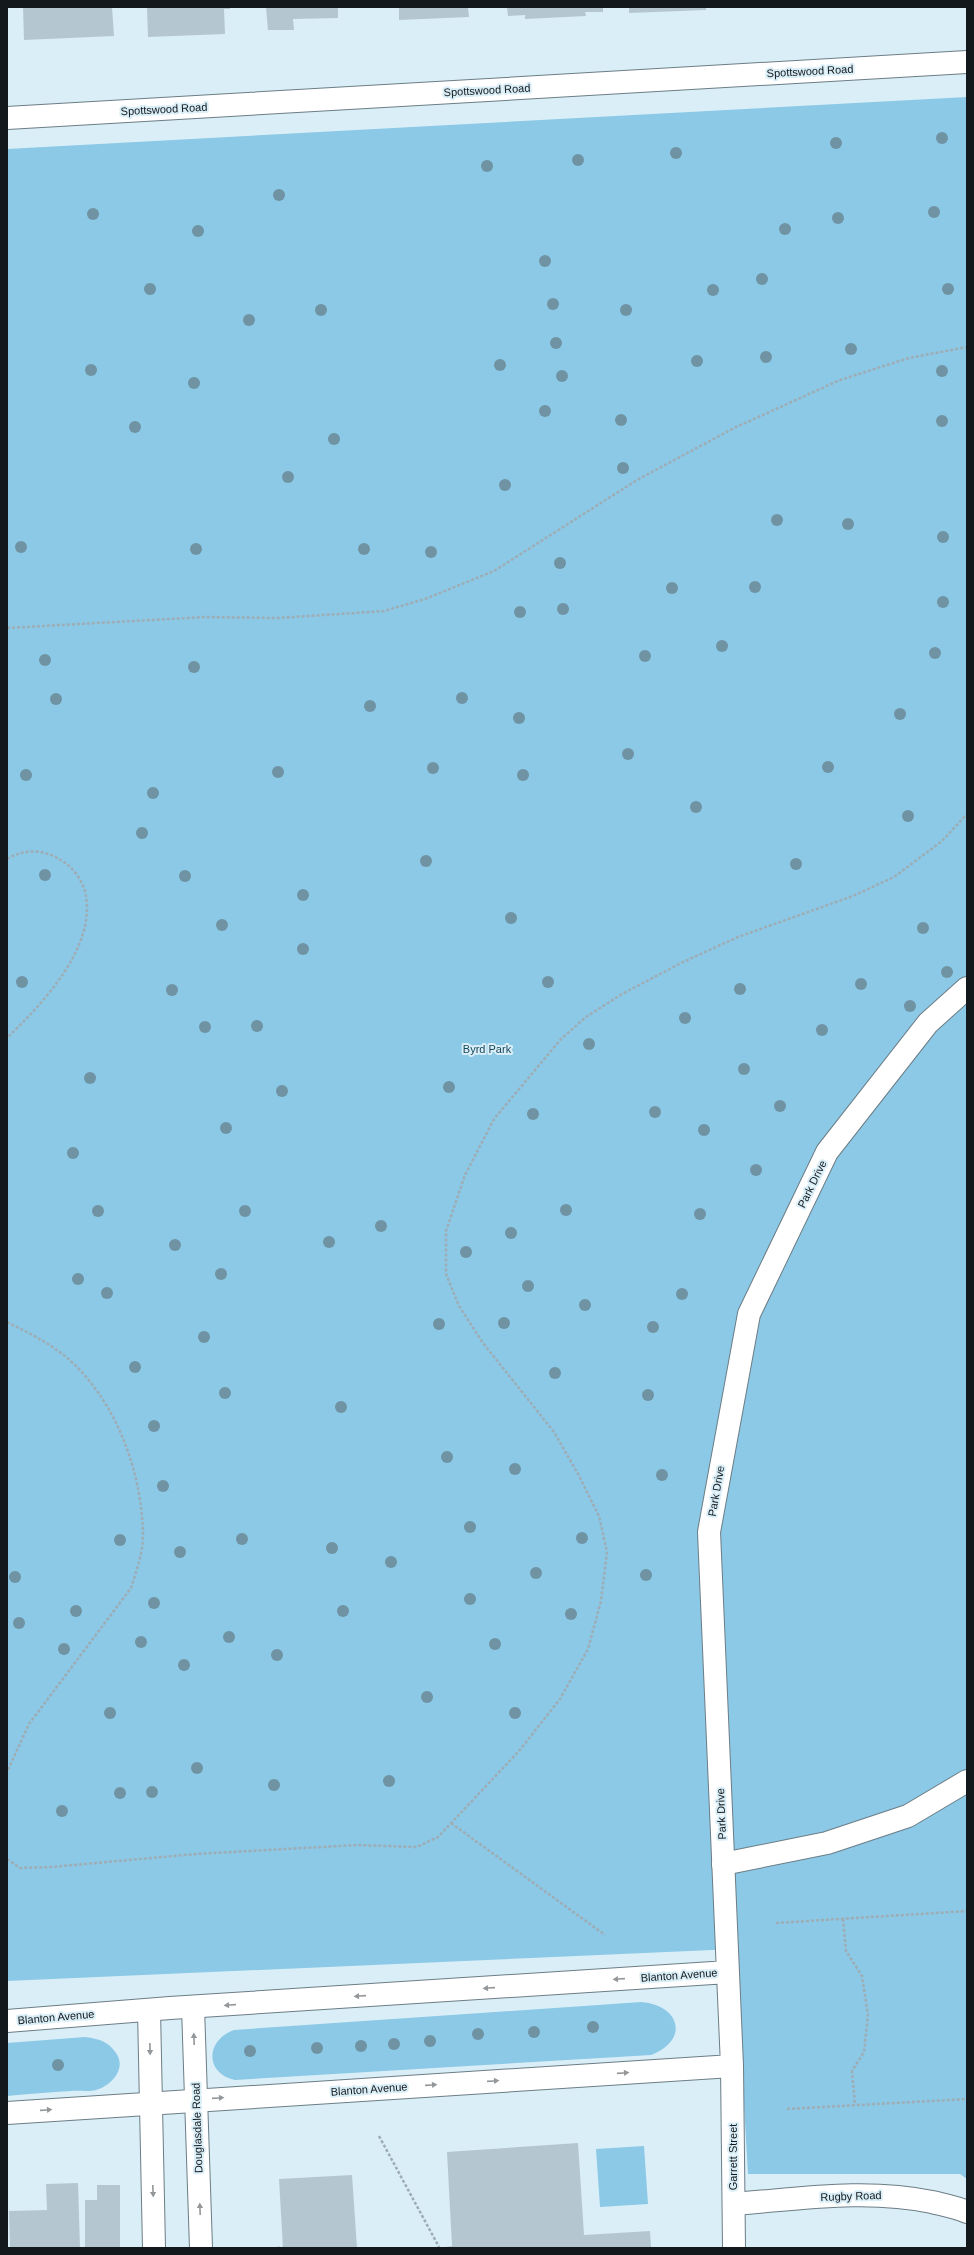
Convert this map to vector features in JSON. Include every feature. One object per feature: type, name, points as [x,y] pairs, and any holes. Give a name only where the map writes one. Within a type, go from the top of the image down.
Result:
[{"type":"main road","name":"Spottswood Road","points":[[7,118],[967,62]]},
{"type":"main road","name":"Park Drive","points":[[732,2066],[709,1532],[749,1314],[827,1152],[928,1023],[967,988]]},
{"type":"main road","points":[[723,1864],[827,1843],[908,1816],[967,1781]]},
{"type":"main road","name":"Blanton Avenue","points":[[7,2022],[149,2010],[728,1972]]},
{"type":"main road","name":"Douglasdale Road","points":[[193,2007],[201,2248]]},
{"type":"main road","points":[[149,2010],[154,2248]]},
{"type":"main road","name":"Blanton Avenue","points":[[7,2113],[732,2066]]},
{"type":"main road","name":"Garrett Street","points":[[732,2066],[734,2248]]},
{"type":"main road","name":"Rugby Road","points":[[734,2204],[849,2194],[884,2195],[959,2208],[967,2212]]},
{"type":"path","points":[[7,628],[205,617],[278,618],[384,612],[425,599],[494,571],[637,480],[734,428],[840,380],[909,358],[967,346]]},
{"type":"path","points":[[7,1859],[20,1868],[51,1867],[196,1854],[357,1845],[417,1846],[438,1838],[519,1751],[560,1700],[588,1649],[601,1601],[607,1552],[599,1516],[554,1432],[483,1343],[459,1306],[446,1274],[446,1231],[465,1175],[494,1119],[561,1039],[586,1017],[622,994],[681,963],[738,937],[853,896],[894,877],[942,842],[967,814]]},
{"type":"path","points":[[7,859],[29,851],[50,853],[67,863],[82,882],[88,904],[85,931],[74,956],[59,980],[27,1019],[7,1038]]},
{"type":"path","points":[[7,1322],[45,1341],[76,1366],[98,1392],[116,1423],[131,1459],[143,1536],[138,1567],[131,1588],[29,1724],[7,1772]]},
{"type":"path","points":[[451,1823],[605,1935]]},
{"type":"path","points":[[776,1923],[967,1911]]},
{"type":"path","points":[[843,1919],[846,1951],[862,1976],[868,2015],[864,2052],[852,2070],[855,2105]]},
{"type":"path","points":[[787,2109],[967,2099]]},
{"type":"path","points":[[379,2136],[439,2247]]},
{"type":"path","points":[[277,2248],[283,2248]]},
{"type":"green space","name":"Byrd Park","points":[[967,97],[967,2179],[960,2174],[748,2174],[735,1949],[7,1981],[7,149]]},
{"type":"green space","points":[[641,2002],[664,2009],[672,2016],[675,2024],[675,2032],[671,2041],[663,2049],[651,2055],[235,2080],[218,2071],[212,2056],[218,2041],[234,2030]]},
{"type":"green space","points":[[85,2037],[106,2043],[113,2049],[119,2059],[120,2065],[116,2076],[107,2085],[93,2091],[55,2092],[7,2096],[7,2043]]},
{"type":"green space","points":[[644,2146],[648,2204],[600,2207],[596,2149]]},
{"type":"building","points":[[23,7],[112,7],[114,36],[24,40]]},
{"type":"building","points":[[147,7],[230,7],[230,9],[224,9],[225,34],[148,37]]},
{"type":"building","points":[[266,7],[338,7],[338,18],[293,19],[294,30],[268,30]]},
{"type":"building","points":[[399,7],[468,7],[469,17],[399,20]]},
{"type":"building","points":[[507,7],[603,7],[603,12],[585,12],[586,16],[525,19],[525,15],[508,16]]},
{"type":"building","points":[[629,7],[706,7],[706,10],[629,13]]},
{"type":"building","points":[[578,2143],[584,2235],[650,2231],[651,2248],[439,2248],[452,2246],[447,2152]]},
{"type":"building","points":[[352,2175],[357,2248],[283,2248],[279,2179]]},
{"type":"building","points":[[78,2183],[80,2248],[10,2248],[9,2211],[47,2210],[46,2184]]},
{"type":"building","points":[[97,2185],[120,2185],[120,2248],[85,2248],[85,2200],[97,2200]]}]
